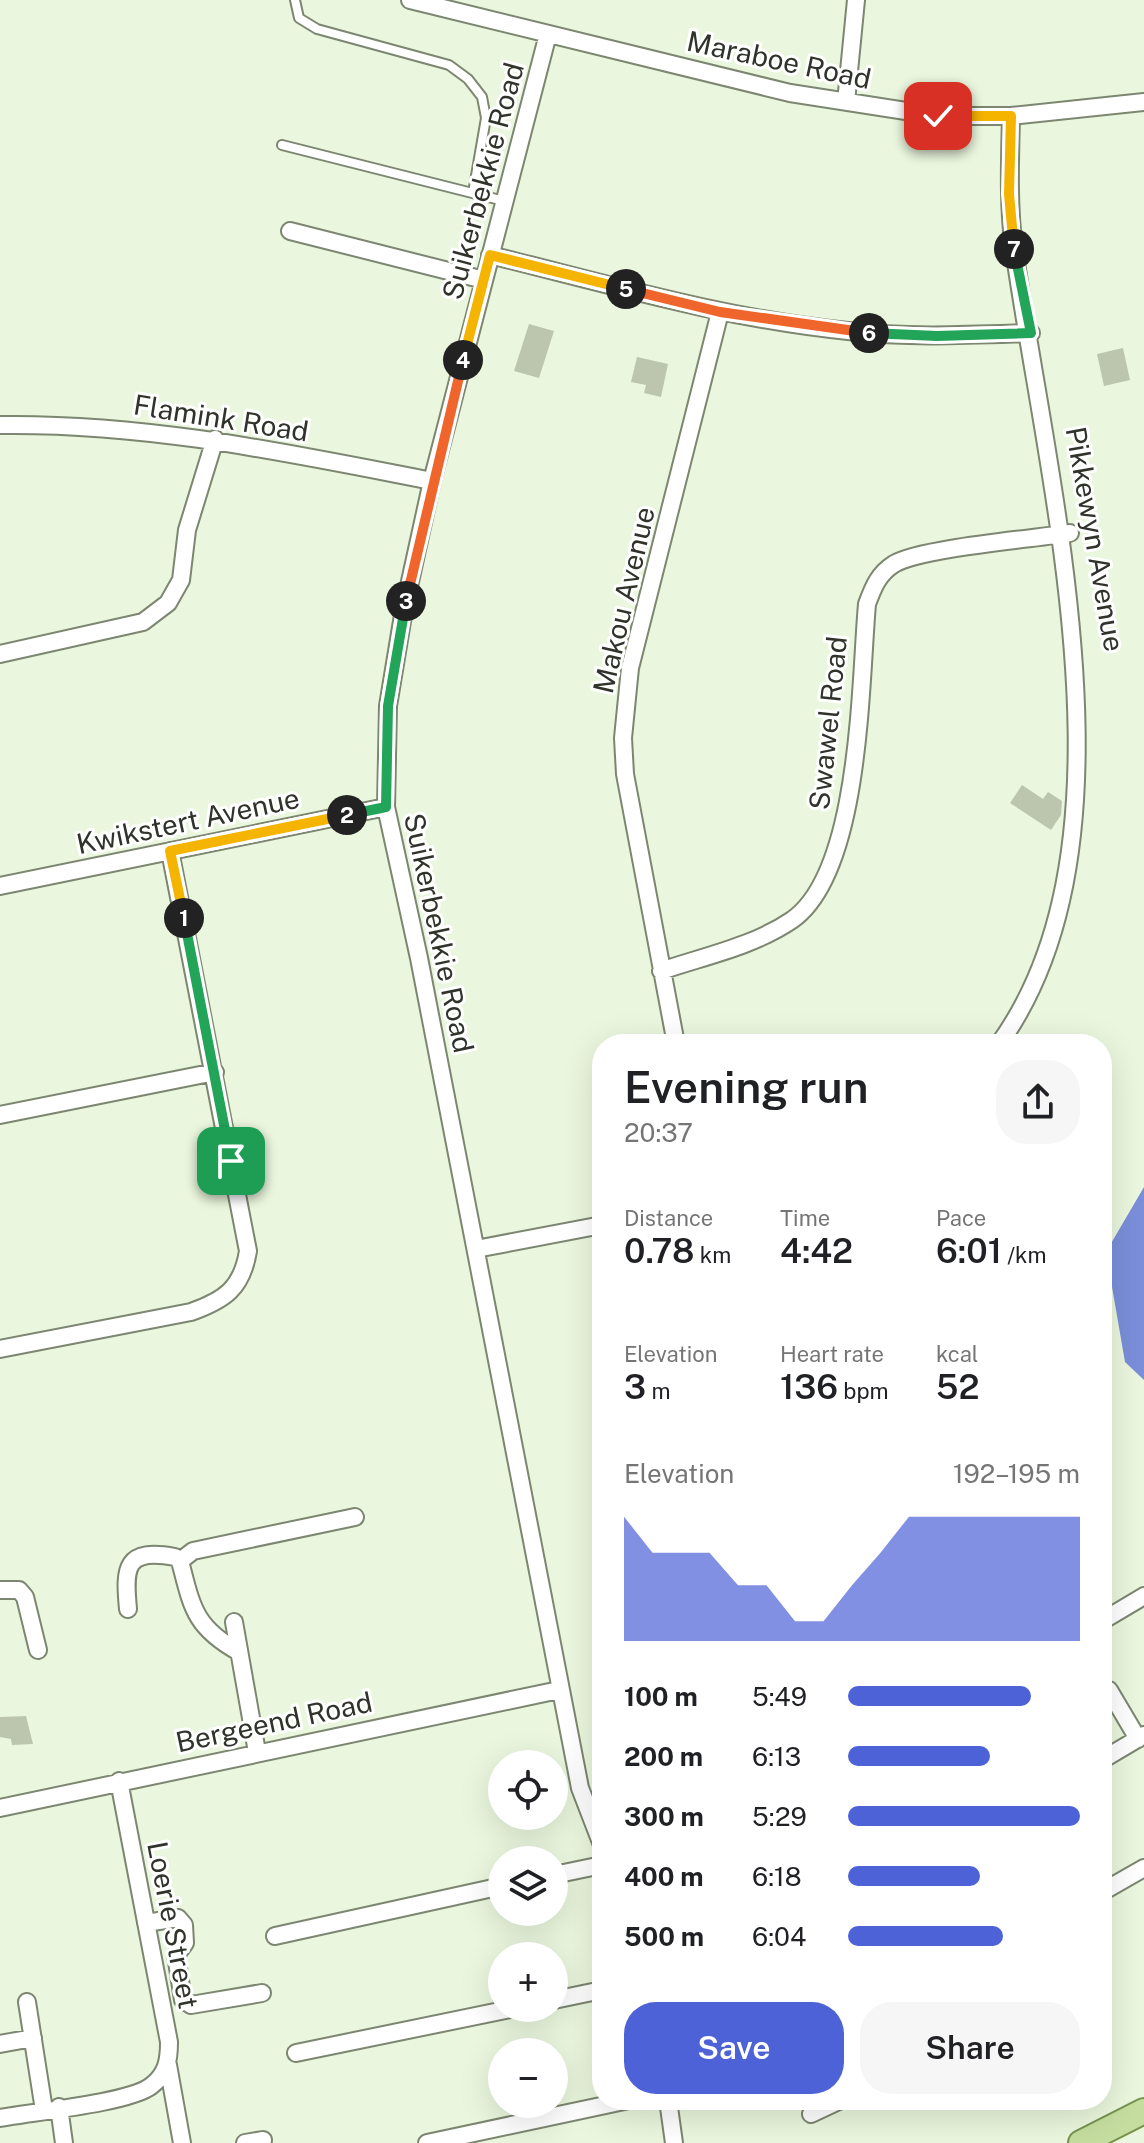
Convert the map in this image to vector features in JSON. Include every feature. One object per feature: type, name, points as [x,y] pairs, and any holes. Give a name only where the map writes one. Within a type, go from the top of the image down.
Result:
[{"type":"main road","points":[[1081,2143],[1144,2111]]},
{"type":"street","name":"Maraboe Road","points":[[410,0],[761,86],[938,116],[1011,116],[1144,102]]},
{"type":"street","points":[[846,102],[856,0]]},
{"type":"street","name":"Suikerbekkie Road","points":[[548,34],[432,481],[404,609],[388,706],[386,807],[476,1249],[559,1690],[580,1788],[592,1819]]},
{"type":"street","name":"Pikkewyn Avenue","points":[[1011,116],[1011,216],[1089,640]]},
{"type":"street","points":[[290,231],[484,280]]},
{"type":"street","points":[[490,255],[720,312],[848,331],[937,336],[1031,333]]},
{"type":"street","name":"Makou Avenue","points":[[674,1034],[625,774],[623,738],[630,668],[720,312]]},
{"type":"street","name":"Flamink Road","points":[[0,425],[141,429],[215,439],[432,481]]},
{"type":"street","points":[[0,654],[143,622],[168,603],[181,580],[187,530],[215,439]]},
{"type":"street","name":"Swawel Road","points":[[661,971],[763,936],[795,918],[818,891],[837,850],[849,805],[867,604],[875,581],[895,564],[920,556],[1070,533]]},
{"type":"street","name":"Kwikstert Avenue","points":[[0,886],[386,807]]},
{"type":"street","points":[[0,1349],[191,1312],[218,1303],[235,1290],[244,1272],[248,1251],[170,851]]},
{"type":"street","points":[[1009,1034],[1022,1021],[1062,955]]},
{"type":"street","points":[[0,1115],[215,1072]]},
{"type":"street","points":[[476,1249],[592,1227]]},
{"type":"street","points":[[180,1561],[193,1551],[355,1517]]},
{"type":"street","points":[[128,1609],[124,1573],[128,1565],[163,1555],[180,1561]]},
{"type":"street","points":[[180,1561],[193,1611],[202,1624],[239,1652]]},
{"type":"street","points":[[0,1590],[19,1590],[25,1597],[38,1650]]},
{"type":"street","points":[[1112,1615],[1144,1596]]},
{"type":"street","points":[[234,1622],[257,1752]]},
{"type":"street","name":"Bergeend Road","points":[[0,1808],[559,1690]]},
{"type":"street","points":[[1112,1694],[1141,1737],[1112,1754]]},
{"type":"street","name":"Loerie Street","points":[[119,1781],[169,2042],[164,2071],[182,2143]]},
{"type":"street","points":[[568,1872],[592,1867]]},
{"type":"street","points":[[1112,1886],[1144,1868]]},
{"type":"street","points":[[275,1936],[488,1889]]},
{"type":"street","points":[[146,1923],[178,1918],[184,1925],[185,1943],[176,1955],[176,1966],[183,2000],[191,2005],[262,1993]]},
{"type":"street","points":[[568,1997],[592,1992]]},
{"type":"street","points":[[27,2002],[39,2074],[63,2138]]},
{"type":"street","points":[[296,2053],[488,2014]]},
{"type":"street","points":[[0,2044],[33,2038]]},
{"type":"street","points":[[0,2118],[138,2093],[164,2071]]},
{"type":"street","points":[[427,2143],[592,2108]]},
{"type":"street","points":[[669,2110],[674,2143]]},
{"type":"street","points":[[811,2114],[820,2110]]},
{"type":"street","points":[[245,2143],[263,2140]]},
{"type":"lane","points":[[295,0],[299,18],[317,29],[449,65],[468,79],[482,97],[486,118],[473,193]]},
{"type":"lane","points":[[282,145],[504,201]]},
{"type":"water","points":[[1144,1187],[1144,1380],[1125,1362],[1112,1287],[1112,1242]]},
{"type":"building","points":[[529,324],[554,331],[539,378],[514,371]]},
{"type":"building","points":[[1123,348],[1130,380],[1104,386],[1097,354]]},
{"type":"building","points":[[637,357],[668,364],[661,397],[644,393],[646,385],[631,382]]},
{"type":"building","points":[[1022,785],[1043,799],[1048,792],[1062,801],[1061,815],[1051,830],[1010,803]]},
{"type":"building","points":[[26,1716],[33,1744],[12,1745],[11,1739],[0,1737],[0,1717]]},
{"type":"route","points":[[231,1161],[170,851],[386,807],[388,706],[404,609],[432,481],[490,255],[720,312],[848,331],[937,336],[1031,333],[1019,281],[1011,216],[1011,116],[938,116]]}]
